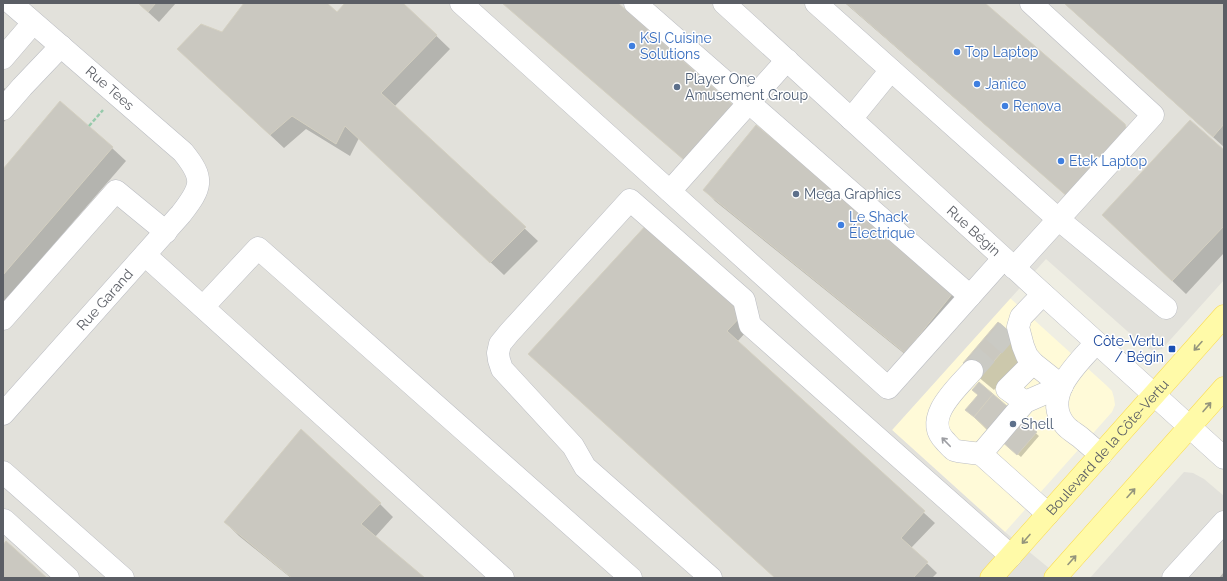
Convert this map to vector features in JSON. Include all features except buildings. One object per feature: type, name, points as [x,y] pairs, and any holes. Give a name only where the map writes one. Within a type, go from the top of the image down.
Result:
[{"type":"main road","name":"Boulevard de la Côte-Vertu","points":[[992,578],[1224,316]]},
{"type":"main road","points":[[1055,578],[1224,388]]},
{"type":"street","name":"Rue Tees","points":[[11,3],[183,152],[196,170],[198,181]]},
{"type":"street","points":[[461,3],[888,388],[970,296],[1058,219],[1153,115],[1031,3]]},
{"type":"street","points":[[636,3],[970,296]]},
{"type":"street","name":"Rue Bégin","points":[[724,3],[1224,458]]},
{"type":"street","points":[[816,3],[1058,219],[1166,308]]},
{"type":"street","points":[[3,58],[33,23]]},
{"type":"street","points":[[3,109],[61,46]]},
{"type":"street","points":[[670,191],[787,60]]},
{"type":"street","points":[[851,119],[891,70]]},
{"type":"street","name":"Rue Garand","points":[[3,414],[166,232],[193,198],[198,186],[198,181]]},
{"type":"street","points":[[3,319],[116,191],[166,232]]},
{"type":"street","points":[[711,578],[585,467],[573,446],[508,376],[502,369],[499,360],[498,353],[500,344],[509,333],[630,200],[744,300],[750,325],[1011,556]]},
{"type":"street","points":[[202,307],[258,248],[630,578]]},
{"type":"street","points":[[145,255],[503,578]]},
{"type":"street","points":[[1042,294],[1015,324],[1018,327],[1027,356],[1033,363],[1062,386]]},
{"type":"street","points":[[1096,343],[1072,371],[1062,386],[1058,400],[1058,410],[1061,419],[1066,426],[1101,455]]},
{"type":"street","points":[[1025,402],[1007,388],[1033,363]]},
{"type":"street","points":[[972,371],[944,404],[939,413],[937,429],[940,436],[953,450],[981,454],[1048,514]]},
{"type":"street","points":[[981,454],[1025,402],[1062,386]]},
{"type":"street","points":[[3,472],[123,578]]},
{"type":"street","points":[[3,520],[68,578]]},
{"type":"street","points":[[1172,578],[1224,522]]},
{"type":"path","points":[[89,126],[103,110]]},
{"type":"shaded area","points":[[3,3],[1224,3],[1224,280],[1162,349],[1153,351],[1144,346],[1046,259],[892,430],[1005,532],[1061,578],[3,578]]},
{"type":"shaded area","points":[[1010,298],[1112,391],[1115,405],[1112,412],[1005,532],[892,430]]},
{"type":"shaded area","points":[[1184,472],[1193,473],[1204,479],[1224,496],[1224,578],[1090,578]]},
{"type":"tunnel","points":[[972,371],[1008,330]]},
{"type":"place","name":"KSI Cuisine Solutions","points":[[632,46]]},
{"type":"place","name":"Top Laptop","points":[[957,52]]},
{"type":"place","name":"Janico","points":[[977,84]]},
{"type":"place","name":"Player One Amusement Group","points":[[677,87]]},
{"type":"place","name":"Renova","points":[[1005,106]]},
{"type":"place","name":"Etek Laptop","points":[[1061,161]]},
{"type":"place","name":"Mega Graphics","points":[[796,194]]},
{"type":"place","name":"Le Shack Électrique","points":[[841,225]]},
{"type":"place","name":"Côte-Vertu / Bégin","points":[[1172,349]]},
{"type":"place","name":"Shell","points":[[1013,424]]}]
